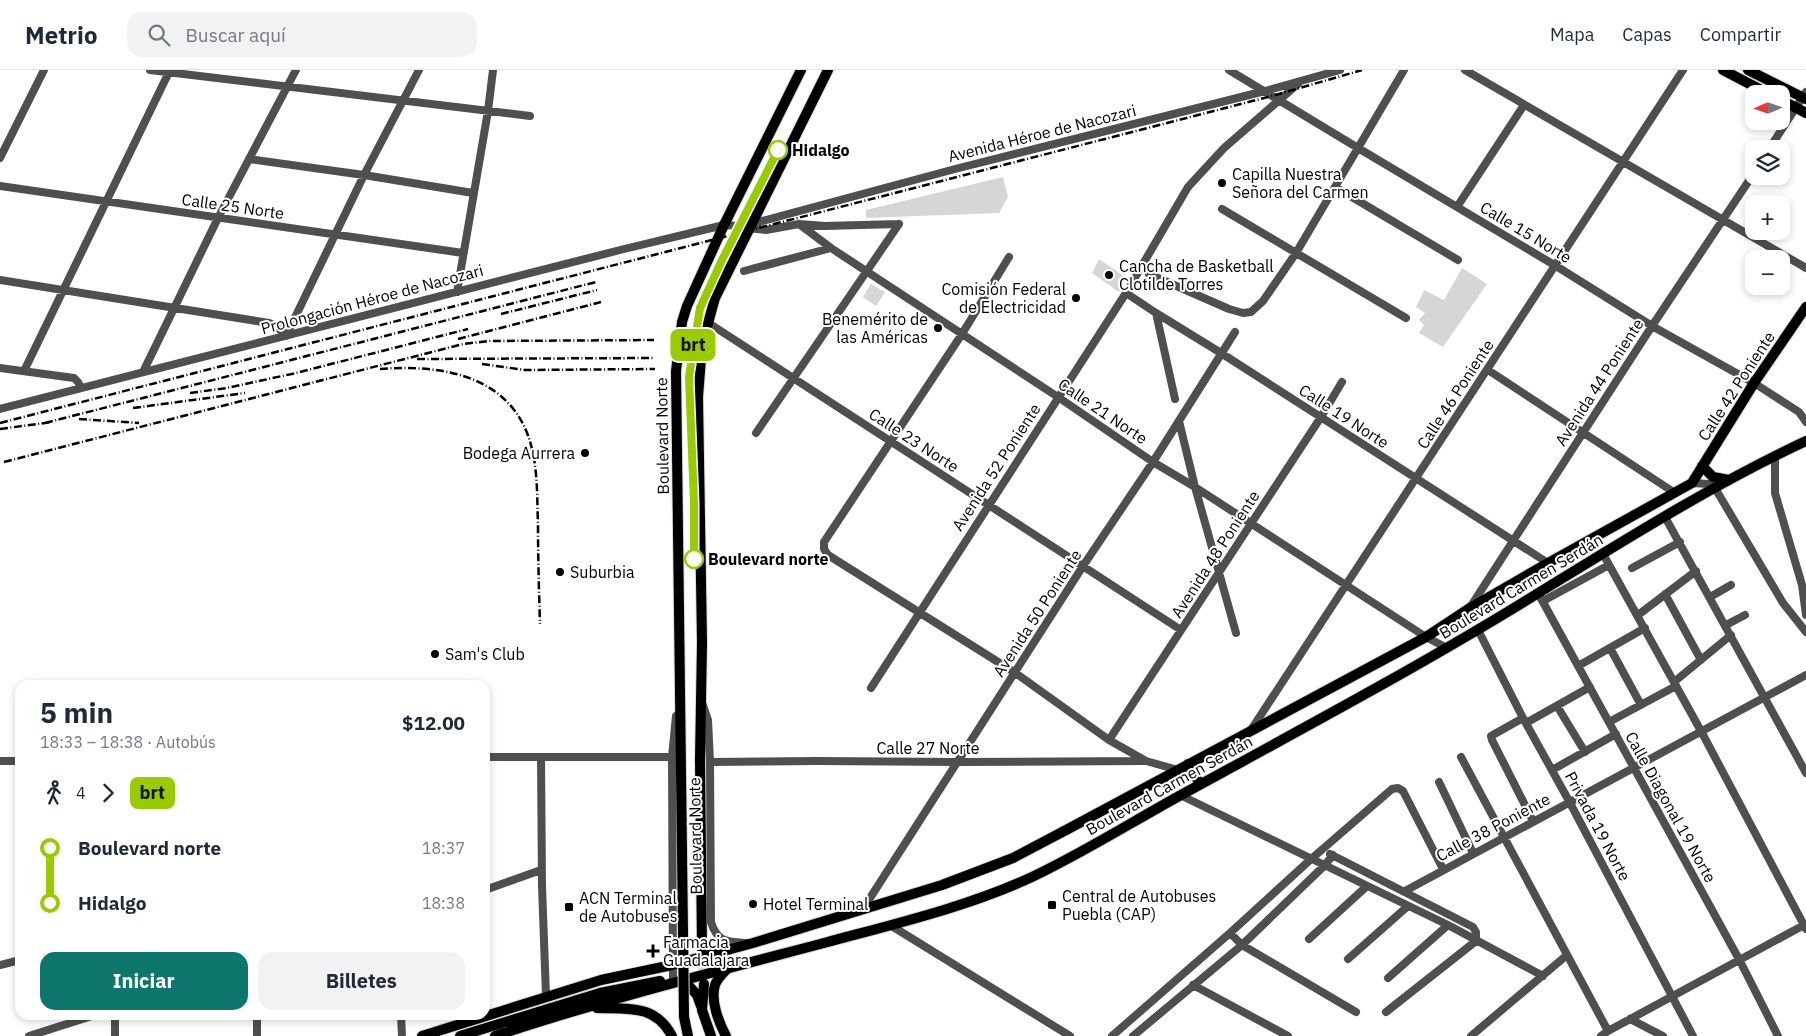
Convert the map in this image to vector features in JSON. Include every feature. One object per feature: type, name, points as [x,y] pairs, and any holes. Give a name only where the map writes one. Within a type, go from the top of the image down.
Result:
[{"type":"main road","name":"Boulevard Norte","points":[[688,1036],[684,1017],[683,932],[676,757],[681,679],[676,371],[682,322],[687,306],[801,70]]},
{"type":"main road","name":"Boulevard Norte","points":[[702,949],[698,397],[700,358],[707,322],[715,298],[828,70]]},
{"type":"main road","points":[[1723,70],[1752,85]]},
{"type":"main road","points":[[1748,70],[1805,96]]},
{"type":"main road","points":[[1790,104],[1806,112]]},
{"type":"main road","name":"Calle 42 Poniente","points":[[1692,483],[1754,383],[1806,306]]},
{"type":"main road","name":"Boulevard Carmen Serdán","points":[[495,1036],[673,984],[890,926],[969,901],[1031,878],[1540,597],[1603,554],[1665,517],[1775,455],[1806,441]]},
{"type":"main road","points":[[1702,466],[1712,477],[1729,480]]},
{"type":"main road","name":"Boulevard Carmen Serdán","points":[[490,1014],[601,980],[672,965],[753,943],[942,885],[1013,858],[1426,637],[1470,608],[1692,483]]},
{"type":"main road","points":[[1188,764],[1200,784]]},
{"type":"main road","points":[[726,1036],[717,1013],[714,987],[727,969]]},
{"type":"main road","points":[[460,1036],[600,993],[660,981]]},
{"type":"main road","points":[[702,1010],[704,984]]},
{"type":"main road","points":[[690,987],[697,995],[711,1036]]},
{"type":"main road","points":[[591,1008],[643,1010],[658,1018],[672,1036]]},
{"type":"main road","name":"Boulevard Carmen Serdán","points":[[422,1036],[472,1020]]},
{"type":"street","points":[[0,158],[44,70]]},
{"type":"street","points":[[150,70],[530,116]]},
{"type":"street","points":[[143,372],[218,218],[296,70]]},
{"type":"street","points":[[0,280],[269,323],[276,326],[286,336],[364,175],[419,70]]},
{"type":"street","points":[[456,292],[488,111],[493,70]]},
{"type":"street","name":"Calle 15 Norte","points":[[1229,70],[1556,266],[1652,326],[1754,383],[1799,412],[1806,422]]},
{"type":"street","name":"Avenida Héroe de Nacozari","points":[[750,226],[964,167],[1301,82],[1340,70]]},
{"type":"street","points":[[1149,274],[1229,309],[1243,313],[1251,312],[1263,301],[1296,253],[1404,70]]},
{"type":"street","points":[[1465,70],[1806,268]]},
{"type":"street","name":"Calle 46 Poniente","points":[[1250,732],[1683,70]]},
{"type":"street","points":[[24,371],[170,71]]},
{"type":"street","name":"Avenida 52 Poniente","points":[[871,688],[1126,293],[1188,187],[1224,148],[1301,82]]},
{"type":"street","points":[[1775,140],[1805,96]]},
{"type":"street","points":[[1457,207],[1524,105]]},
{"type":"street","points":[[249,159],[473,193]]},
{"type":"street","name":"Avenida 44 Poniente","points":[[1470,608],[1652,326],[1746,185]]},
{"type":"street","name":"Calle 25 Norte","points":[[0,186],[463,253]]},
{"type":"street","points":[[1335,187],[1458,260]]},
{"type":"street","points":[[1222,210],[1406,318]]},
{"type":"street","points":[[750,226],[766,230],[799,224],[825,226],[899,224],[756,433]]},
{"type":"street","name":"Calle 21 Norte","points":[[799,224],[830,248],[1058,396],[1154,462],[1426,637],[1447,648]]},
{"type":"street","name":"Prolongación Héroe de Nacozari","points":[[0,409],[620,250],[724,226],[750,226]]},
{"type":"street","points":[[744,271],[830,248]]},
{"type":"street","points":[[1009,257],[962,334],[824,542],[824,549],[828,555],[1014,672],[1109,740],[1146,761],[1178,770]]},
{"type":"street","name":"Calle 19 Norte","points":[[1126,293],[1156,314],[1221,353],[1548,563]]},
{"type":"street","points":[[1156,314],[1175,399]]},
{"type":"street","name":"Calle 23 Norte","points":[[707,322],[1181,630]]},
{"type":"street","name":"Avenida 50 Poniente","points":[[863,909],[1083,566],[1154,462],[1235,332]]},
{"type":"street","points":[[0,368],[74,378],[81,388]]},
{"type":"street","points":[[1488,370],[1675,492]]},
{"type":"street","name":"Avenida 48 Poniente","points":[[1109,740],[1321,418],[1342,382]]},
{"type":"street","points":[[1179,421],[1195,487],[1236,634]]},
{"type":"street","points":[[1775,455],[1775,493],[1802,585],[1806,616]]},
{"type":"street","points":[[1692,483],[1709,484],[1715,488],[1782,603],[1806,632]]},
{"type":"street","points":[[1665,517],[1806,773]]},
{"type":"street","points":[[1632,568],[1680,542]]},
{"type":"street","points":[[1461,757],[1568,955],[1604,1033],[1805,926],[1701,731],[1603,554]]},
{"type":"street","points":[[1540,597],[1609,565]]},
{"type":"street","points":[[1638,615],[1696,571]]},
{"type":"street","points":[[1710,597],[1731,585]]},
{"type":"street","points":[[1665,594],[1702,660]]},
{"type":"street","name":"Calle Diagonal 19 Norte","points":[[1540,597],[1740,961],[1778,1036]]},
{"type":"street","points":[[1726,625],[1744,615]]},
{"type":"street","points":[[1578,666],[1645,628]]},
{"type":"street","name":"Privada 19 Norte","points":[[1478,630],[1524,721],[1569,801],[1694,1036]]},
{"type":"street","points":[[1609,722],[1675,684],[1731,635]]},
{"type":"street","points":[[1610,648],[1641,705]]},
{"type":"street","name":"Calle 38 Poniente","points":[[1405,891],[1806,675]]},
{"type":"street","points":[[1533,821],[1491,736],[1557,706],[1590,687]]},
{"type":"street","name":"Boulevard Norte","points":[[701,699],[708,720],[710,762],[711,922],[717,936],[724,940],[753,943]]},
{"type":"street","points":[[1557,706],[1585,752]]},
{"type":"street","points":[[1552,770],[1616,734]]},
{"type":"street","points":[[490,757],[676,757]]},
{"type":"street","name":"Boulevard Norte","points":[[673,984],[676,757]]},
{"type":"street","points":[[541,758],[546,996]]},
{"type":"street","points":[[0,761],[15,761]]},
{"type":"street","name":"Calle 27 Norte","points":[[710,762],[1146,761]]},
{"type":"street","points":[[1439,782],[1473,853]]},
{"type":"street","points":[[1112,1036],[1392,789],[1398,788],[1403,792],[1443,869]]},
{"type":"street","points":[[1180,795],[1310,860],[1408,906],[1543,976]]},
{"type":"street","points":[[1323,849],[1474,928],[1476,941]]},
{"type":"street","points":[[1133,1036],[1242,945],[1333,855]]},
{"type":"street","points":[[490,888],[542,870]]},
{"type":"street","points":[[1309,939],[1367,886]]},
{"type":"street","points":[[1348,959],[1408,906]]},
{"type":"street","points":[[890,926],[1070,1036]]},
{"type":"street","points":[[1388,978],[1448,926]]},
{"type":"street","points":[[1230,933],[1242,945],[1356,1012]]},
{"type":"street","points":[[1386,1012],[1476,941]]},
{"type":"street","points":[[1471,1036],[1568,955]]},
{"type":"street","points":[[0,965],[15,961]]},
{"type":"street","points":[[1193,985],[1288,1036]]},
{"type":"street","points":[[1630,1019],[1663,1036]]},
{"type":"street","points":[[29,1036],[80,1020]]},
{"type":"street","points":[[115,1020],[115,1036]]},
{"type":"street","points":[[257,1020],[257,1036]]},
{"type":"street","points":[[402,1020],[402,1036]]},
{"type":"shaded area","points":[[1003,177],[1008,197],[999,213],[866,218],[866,210]]},
{"type":"shaded area","name":"Cancha de Basketball Clotilde Torres","points":[[1099,259],[1127,278],[1119,292],[1092,273]]},
{"type":"shaded area","points":[[1462,268],[1487,284],[1443,347],[1419,333],[1424,325],[1419,320],[1425,313],[1416,307],[1424,290],[1444,300]]},
{"type":"shaded area","points":[[871,284],[885,292],[876,306],[863,297]]},
{"type":"tunnel","points":[[702,950],[704,983]]},
{"type":"railway","points":[[0,423],[1272,96],[1362,70]]},
{"type":"railway","points":[[45,423],[596,282]]},
{"type":"railway","points":[[501,314],[597,290]]},
{"type":"railway","points":[[458,339],[601,302]]},
{"type":"railway","points":[[190,393],[227,388],[296,373],[468,329]]},
{"type":"railway","points":[[4,462],[463,344],[489,341],[654,340]]},
{"type":"railway","points":[[417,359],[655,358]]},
{"type":"railway","points":[[482,364],[525,370],[655,369]]},
{"type":"railway","points":[[380,369],[428,369],[452,373],[474,380],[493,390],[510,405],[523,424],[532,449],[536,477],[540,624]]},
{"type":"railway","points":[[133,408],[245,393]]},
{"type":"railway","points":[[79,419],[139,423]]},
{"type":"railway","points":[[0,429],[52,422]]},
{"type":"bus line","name":"brt","points":[[694,559],[694,503],[689,377],[693,342],[700,308],[722,260],[778,150]]},
{"type":"place","name":"Hidalgo","points":[[778,150]]},
{"type":"place","name":"Capilla Nuestra Señora del Carmen","points":[[1222,183]]},
{"type":"place","name":"Cancha de Basketball Clotilde Torres","points":[[1109,275]]},
{"type":"place","name":"Comisión Federal de Electricidad","points":[[1076,298]]},
{"type":"place","name":"Benemérito de las Américas","points":[[938,328]]},
{"type":"place","name":"Bodega Aurrera","points":[[585,453]]},
{"type":"place","name":"Boulevard norte","points":[[694,559]]},
{"type":"place","name":"Suburbia","points":[[560,572]]},
{"type":"place","name":"Sam's Club","points":[[435,654]]},
{"type":"place","name":"Hotel Terminal","points":[[753,904]]},
{"type":"place","name":"Central de Autobuses Puebla (CAP)","points":[[1052,905]]},
{"type":"place","name":"ACN Terminal de Autobuses","points":[[569,907]]},
{"type":"place","name":"Farmacia Guadalajara","points":[[653,951]]}]
